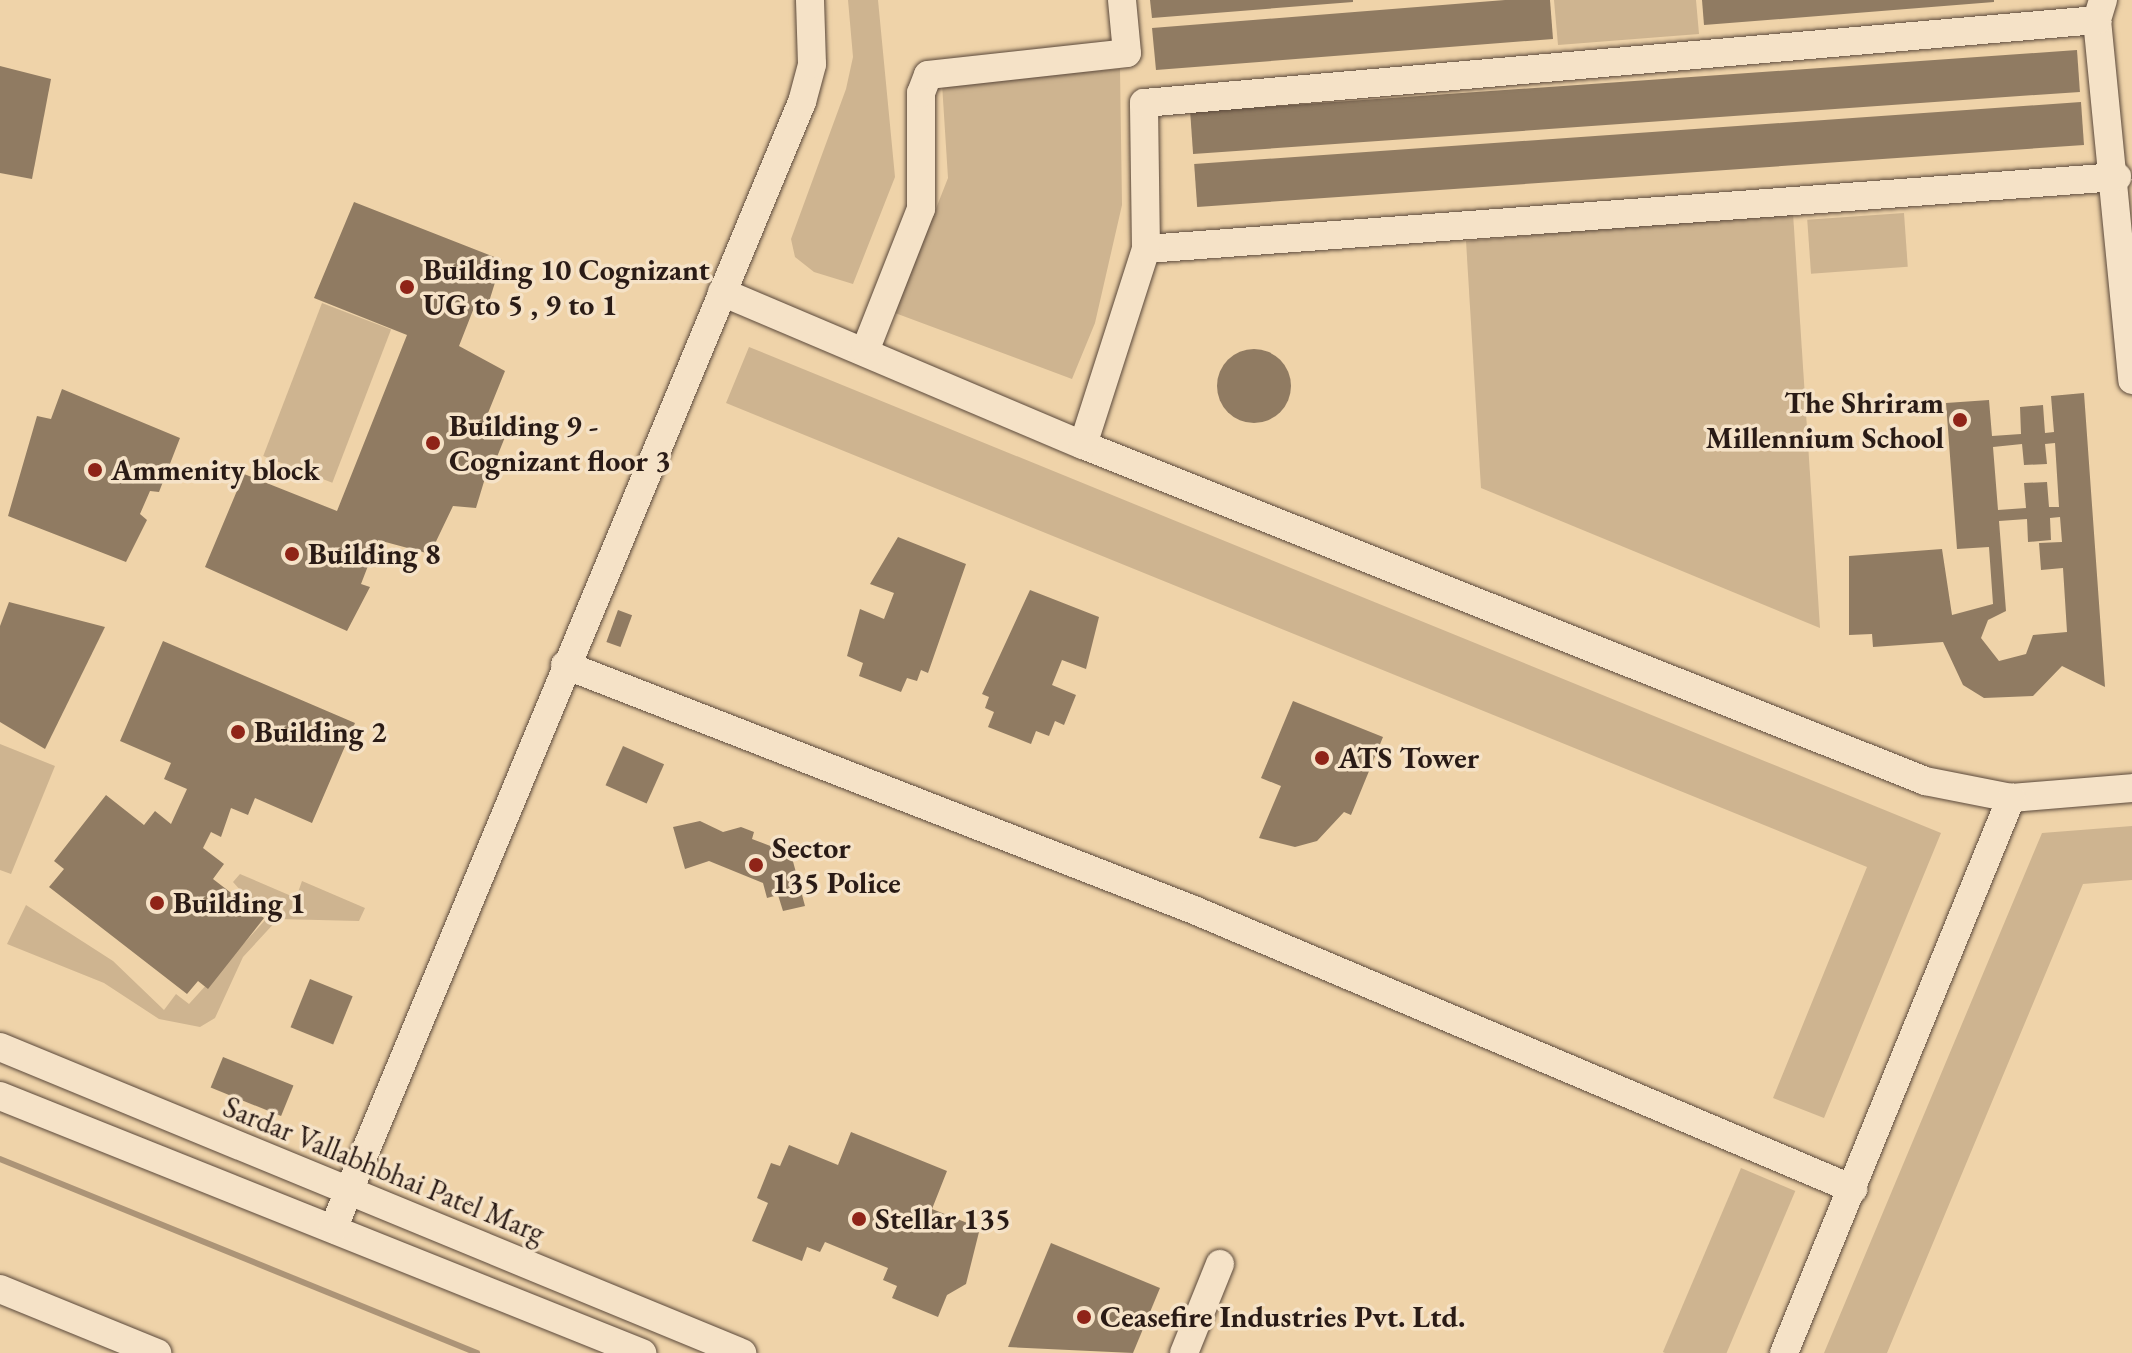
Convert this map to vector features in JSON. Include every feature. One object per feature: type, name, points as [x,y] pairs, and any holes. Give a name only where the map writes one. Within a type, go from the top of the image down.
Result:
[{"type":"street","points":[[333,1229],[565,665],[802,102],[812,64],[810,0]]},
{"type":"street","points":[[865,351],[921,209],[921,93],[928,75],[1127,53],[1122,0]]},
{"type":"street","points":[[1083,445],[1146,249],[1144,103],[2102,5],[2121,165],[2132,380]]},
{"type":"street","points":[[1146,249],[2121,165]]},
{"type":"street","points":[[722,292],[1083,445],[1925,781],[2011,798],[2132,788]]},
{"type":"street","points":[[565,665],[1194,910],[1853,1189]]},
{"type":"street","points":[[1784,1353],[2011,798]]},
{"type":"street","name":"Sardar Vallabhbhai Patel Marg","points":[[0,1047],[742,1353]]},
{"type":"street","points":[[0,1096],[642,1353]]},
{"type":"street","points":[[1184,1353],[1220,1264]]},
{"type":"street","points":[[0,1289],[157,1353]]},
{"type":"shaded area","points":[[848,0],[878,0],[895,177],[853,284],[814,272],[795,257],[791,239],[846,89],[853,57]]},
{"type":"shaded area","points":[[1554,0],[1696,0],[1699,34],[1558,45]]},
{"type":"shaded area","points":[[1120,69],[1122,205],[1095,323],[1072,379],[895,313],[948,178],[942,84]]},
{"type":"shaded area","points":[[1793,213],[1820,628],[1481,488],[1466,241]]},
{"type":"shaded area","points":[[1904,213],[1908,267],[1811,274],[1807,220]]},
{"type":"shaded area","points":[[322,303],[391,330],[332,483],[263,456]]},
{"type":"shaded area","points":[[749,347],[1941,833],[1824,1118],[1773,1098],[1867,867],[726,403]]},
{"type":"shaded area","points":[[0,744],[55,766],[11,874],[0,870]]},
{"type":"shaded area","points":[[2132,826],[2132,880],[2083,884],[1887,1353],[1824,1353],[2042,833]]},
{"type":"shaded area","points":[[240,874],[296,898],[302,881],[365,908],[359,921],[278,919],[243,957],[215,1018],[200,1027],[159,1019],[104,983],[7,944],[26,905],[113,961],[164,1010],[176,994],[189,1004],[266,919],[233,882]]},
{"type":"shaded area","points":[[1741,1168],[1795,1191],[1727,1353],[1663,1352]]},
{"type":"building","points":[[1150,0],[1353,0],[1353,2],[1152,18]]},
{"type":"building","points":[[1505,0],[1550,0],[1553,39],[1156,70],[1152,28]]},
{"type":"building","points":[[1702,0],[1994,0],[1994,2],[1704,25]]},
{"type":"building","points":[[2077,50],[2080,92],[1193,154],[1190,112]]},
{"type":"building","points":[[0,66],[51,79],[32,179],[0,173]]},
{"type":"building","points":[[2081,102],[2084,145],[1197,207],[1194,164]]},
{"type":"building","points":[[354,202],[502,260],[488,305],[477,300],[459,346],[505,371],[484,423],[507,432],[497,457],[492,455],[476,508],[453,506],[430,554],[378,540],[361,584],[370,587],[347,631],[205,567],[244,474],[337,511],[407,335],[314,298]]},
{"type":"building","points":[[1254,349],[1268,352],[1280,360],[1288,372],[1291,386],[1288,400],[1280,412],[1268,420],[1254,423],[1240,420],[1228,412],[1220,400],[1217,386],[1220,372],[1228,360],[1240,352]]},
{"type":"building","name":"Ammenity block","points":[[62,389],[180,438],[159,492],[150,491],[140,514],[147,520],[126,562],[8,516],[37,416],[51,419]]},
{"type":"building","points":[[2084,393],[2105,687],[2062,666],[2033,696],[1984,698],[1963,685],[1943,642],[1873,647],[1872,634],[1849,635],[1849,556],[1942,549],[1952,615],[1993,604],[1989,547],[1957,549],[1946,403],[1989,400],[1992,436],[2021,434],[2020,407],[2043,405],[2045,433],[2054,432],[2051,396]],"holes":[[[2055,443],[2059,507],[2049,507],[2047,482],[2024,483],[2026,508],[1998,510],[1993,447],[2022,444],[2024,465],[2047,464],[2045,444]],[[2060,517],[2062,542],[2039,543],[2041,570],[2063,568],[2067,632],[2033,635],[2026,654],[1999,661],[1981,638],[1988,620],[2006,611],[1999,521],[2027,519],[2028,542],[2051,540],[2050,518]]]},
{"type":"building","points":[[898,537],[966,564],[928,673],[921,670],[917,681],[907,678],[901,692],[859,676],[863,663],[847,656],[860,609],[884,619],[894,593],[870,584]]},
{"type":"building","points":[[1030,590],[1099,617],[1086,669],[1062,660],[1052,685],[1076,695],[1064,725],[1055,721],[1049,736],[1036,731],[1031,744],[988,727],[994,712],[985,708],[989,697],[982,694]]},
{"type":"building","points":[[9,602],[105,627],[45,749],[0,722],[0,626]]},
{"type":"building","points":[[618,610],[632,615],[620,647],[606,642]]},
{"type":"building","points":[[163,641],[355,723],[312,823],[255,798],[248,815],[231,808],[221,837],[211,832],[203,848],[224,864],[213,879],[264,918],[208,989],[198,981],[187,994],[49,887],[64,869],[54,861],[106,795],[144,825],[155,811],[171,824],[187,789],[164,779],[171,763],[120,741]]},
{"type":"building","name":"ATS Tower","points":[[1293,701],[1383,737],[1351,815],[1344,812],[1317,841],[1295,847],[1259,838],[1281,786],[1261,778]]},
{"type":"building","points":[[623,746],[664,764],[647,804],[606,785]]},
{"type":"building","name":"Sector 135 Police","points":[[700,821],[723,832],[741,827],[754,832],[752,839],[791,854],[805,906],[783,911],[778,895],[767,898],[763,883],[709,861],[685,869],[673,827]]},
{"type":"building","points":[[310,979],[353,996],[333,1044],[291,1027]]},
{"type":"building","points":[[223,1057],[293,1085],[281,1116],[211,1088]]},
{"type":"building","name":"Stellar 135","points":[[851,1132],[947,1171],[932,1209],[980,1228],[966,1284],[947,1295],[938,1317],[892,1298],[897,1286],[883,1280],[888,1268],[825,1242],[820,1252],[807,1247],[802,1261],[752,1241],[768,1203],[757,1198],[771,1163],[780,1166],[789,1145],[838,1165]]},
{"type":"building","name":"Ceasefire Industries Pvt. Ltd.","points":[[1051,1243],[1160,1288],[1133,1353],[1008,1347]]},
{"type":"waterway","points":[[0,1159],[477,1353]]},
{"type":"place","name":"Building 10 Cognizant UG to 5 , 9 to 1","points":[[407,287]]},
{"type":"place","name":"The Shriram Millennium School","points":[[1960,420]]},
{"type":"place","name":"Building 9 - Cognizant floor 3","points":[[433,443]]},
{"type":"place","name":"Ammenity block","points":[[95,470]]},
{"type":"place","name":"Building 8","points":[[292,554]]},
{"type":"place","name":"Building 2","points":[[238,732]]},
{"type":"place","name":"ATS Tower","points":[[1322,758]]},
{"type":"place","name":"Sector 135 Police","points":[[756,865]]},
{"type":"place","name":"Building 1","points":[[157,903]]},
{"type":"place","name":"Stellar 135","points":[[859,1219]]},
{"type":"place","name":"Ceasefire Industries Pvt. Ltd.","points":[[1084,1317]]}]
